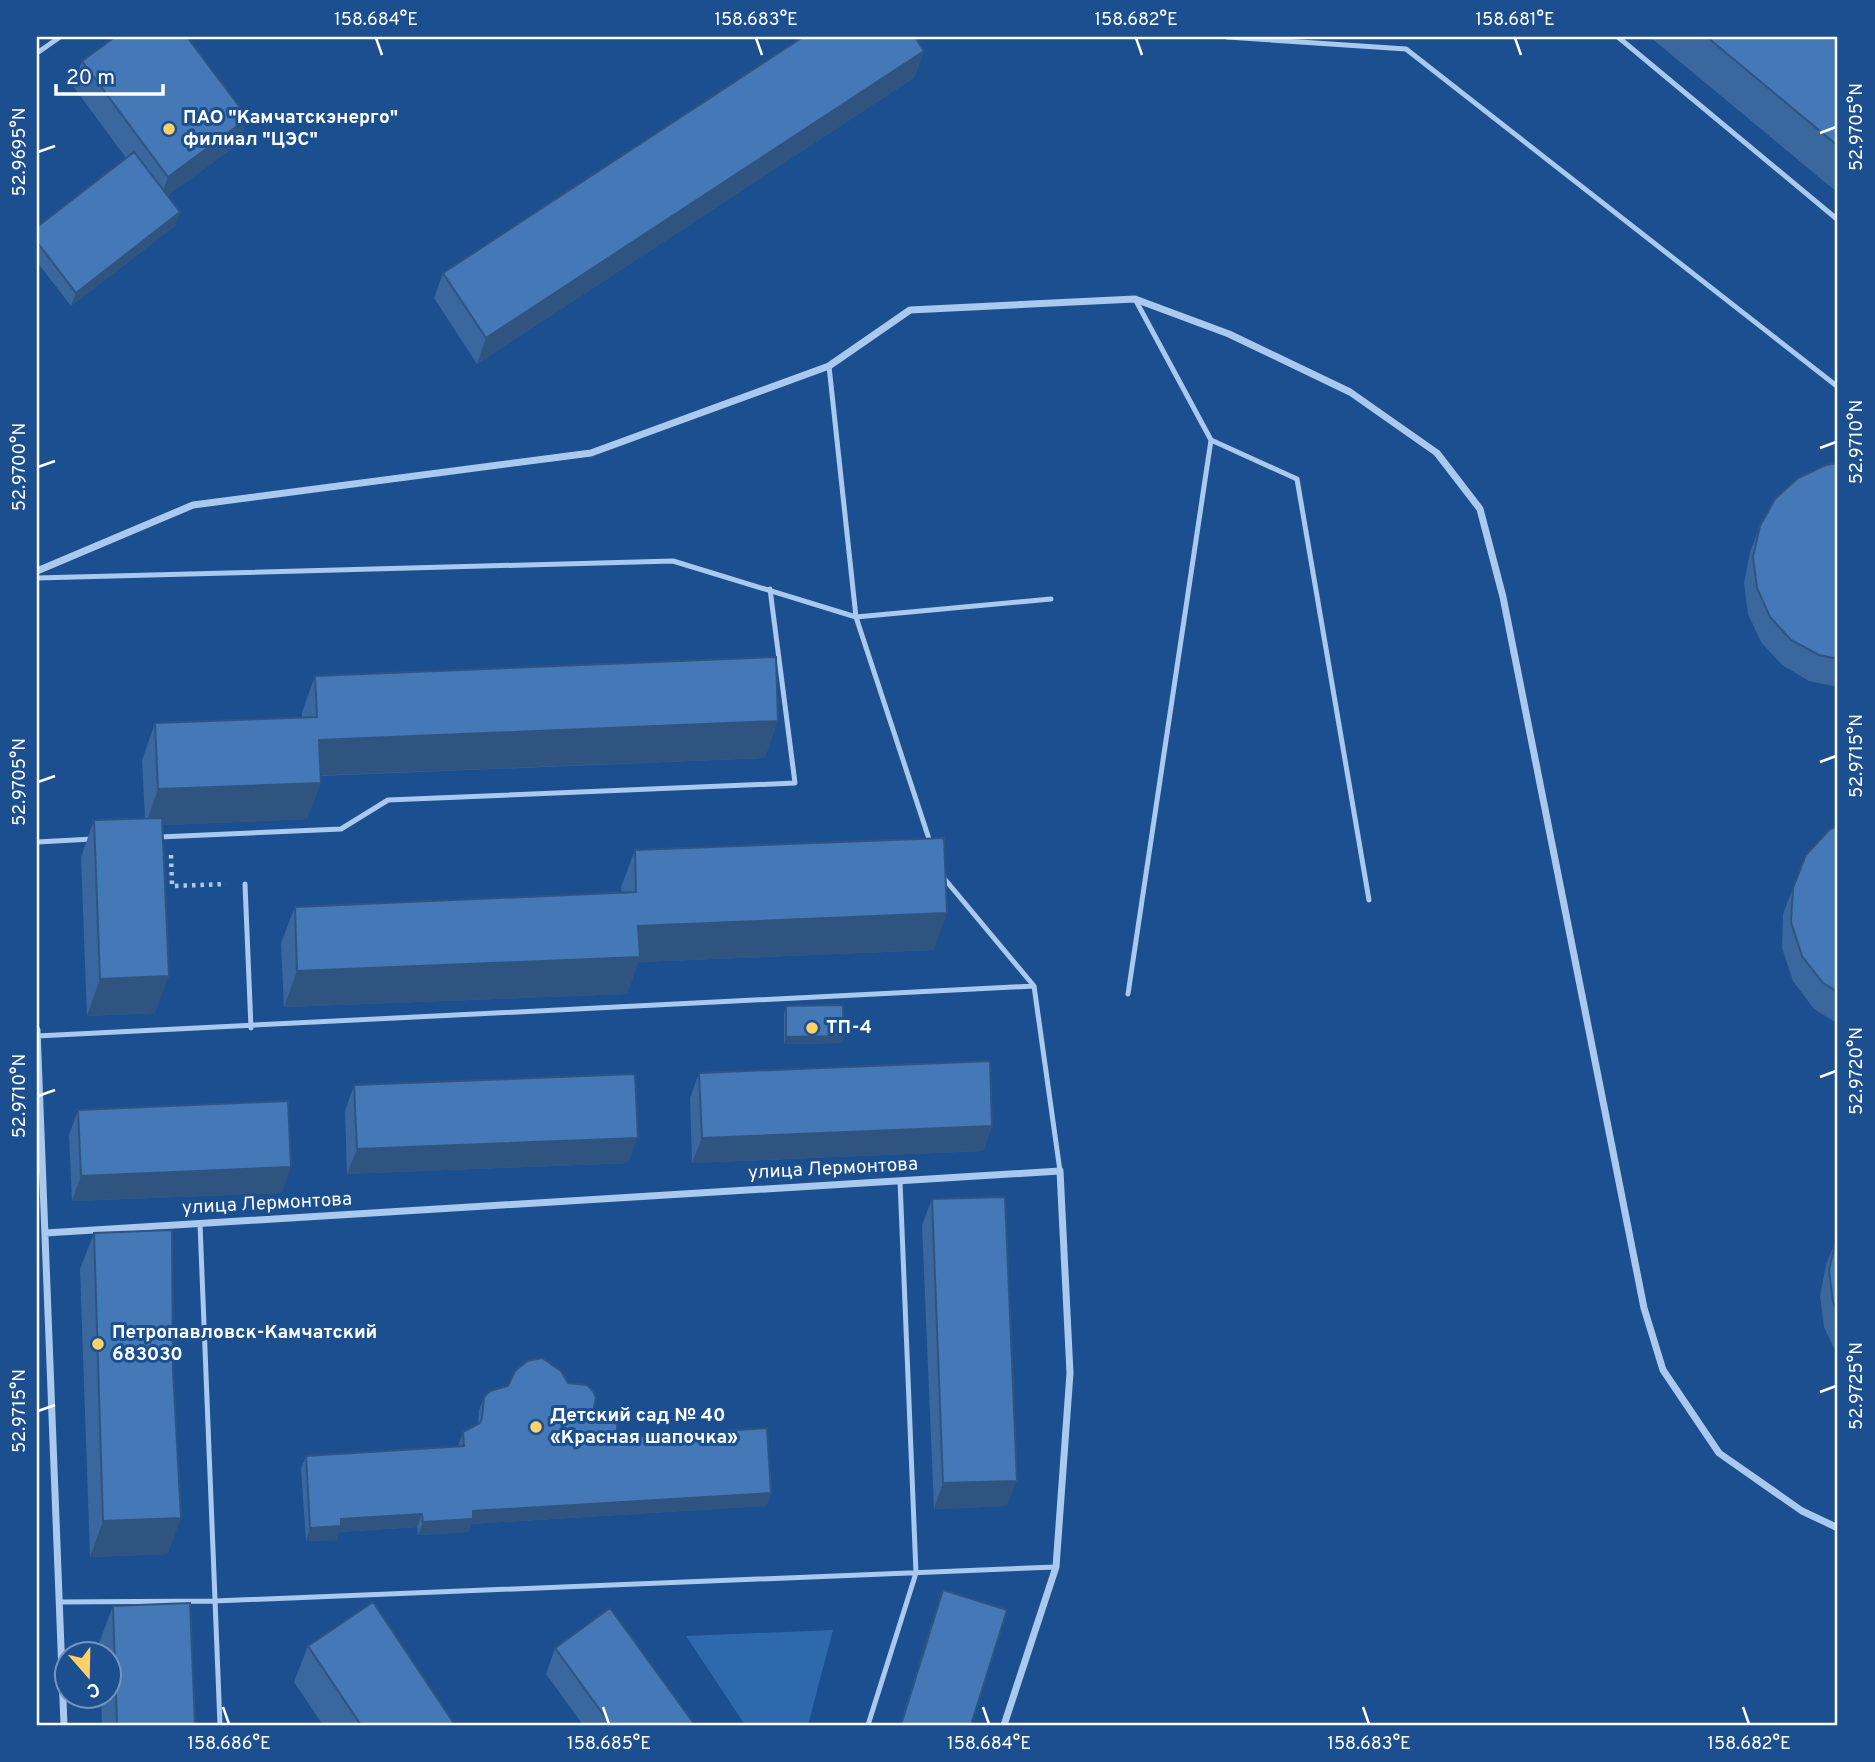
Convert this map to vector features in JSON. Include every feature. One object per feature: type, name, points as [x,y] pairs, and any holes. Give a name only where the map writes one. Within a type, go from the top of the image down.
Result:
[{"type":"street","points":[[37,571],[193,505],[591,453],[829,366],[910,310],[1135,299],[1229,334],[1350,391],[1437,453],[1480,509],[1503,597],[1644,1308],[1662,1370],[1719,1454],[1801,1511],[1838,1528]]},
{"type":"street","points":[[37,1030],[64,1725]]},
{"type":"street","points":[[1004,1725],[1056,1567],[1070,1373],[1060,1171]]},
{"type":"street","name":"улица Лермонтова","points":[[45,1233],[1060,1171]]},
{"type":"lane","points":[[37,53],[60,37]]},
{"type":"lane","points":[[1227,37],[1406,48],[1838,387]]},
{"type":"lane","points":[[1618,37],[1838,220]]},
{"type":"lane","points":[[1128,993],[1211,440],[1135,299]]},
{"type":"lane","points":[[829,366],[856,617],[932,848]]},
{"type":"lane","points":[[1211,440],[1297,479],[1369,900]]},
{"type":"lane","points":[[37,578],[673,561],[856,617],[1051,599]]},
{"type":"lane","points":[[157,837],[341,829],[388,800],[795,783],[770,589]]},
{"type":"lane","points":[[37,842],[103,839]]},
{"type":"lane","points":[[941,874],[1034,986],[1060,1171]]},
{"type":"lane","points":[[246,884],[251,1028]]},
{"type":"lane","points":[[37,1036],[251,1028],[1034,986]]},
{"type":"lane","points":[[868,1725],[916,1573],[900,1181]]},
{"type":"lane","points":[[201,1223],[220,1725]]},
{"type":"lane","points":[[60,1602],[215,1601],[1056,1567]]},
{"type":"path","points":[[170,836],[172,887],[246,884]]},
{"type":"shaded area","points":[[833,1630],[808,1725],[745,1725],[686,1636]]},
{"type":"building","points":[[115,37],[187,37],[248,118],[168,177],[82,61]]},
{"type":"building","points":[[803,37],[915,37],[924,51],[486,338],[443,273]]},
{"type":"building","points":[[1707,37],[1838,37],[1838,146]]},
{"type":"building","points":[[134,152],[180,212],[76,293],[37,242],[37,227]]},
{"type":"building","points":[[1838,463],[1838,659],[1819,655],[1791,640],[1770,617],[1757,588],[1753,557],[1760,526],[1775,499],[1798,478],[1826,465]]},
{"type":"building","points":[[776,657],[778,721],[319,740],[321,783],[158,789],[155,723],[317,717],[315,676]]},
{"type":"building","points":[[162,818],[169,976],[100,979],[94,820]]},
{"type":"building","points":[[1838,825],[1838,992],[1823,983],[1802,956],[1791,922],[1793,888],[1806,855],[1829,830]]},
{"type":"building","points":[[944,838],[947,913],[638,926],[640,957],[297,971],[295,907],[636,892],[635,850]]},
{"type":"building","name":"ТП-4","points":[[843,1005],[844,1036],[786,1037],[786,1006]]},
{"type":"building","points":[[990,1061],[992,1126],[702,1138],[699,1073]]},
{"type":"building","points":[[635,1074],[638,1138],[357,1149],[354,1085]]},
{"type":"building","points":[[288,1101],[291,1167],[81,1176],[78,1110]]},
{"type":"building","points":[[1005,1197],[1017,1481],[943,1483],[932,1199]]},
{"type":"building","points":[[172,1230],[173,1370],[181,1518],[103,1521],[94,1233]]},
{"type":"building","points":[[1838,1235],[1838,1313],[1833,1302],[1829,1270]]},
{"type":"building","points":[[542,1358],[561,1371],[568,1383],[587,1385],[593,1391],[596,1398],[594,1407],[600,1416],[617,1424],[617,1438],[767,1428],[771,1493],[473,1511],[473,1519],[423,1522],[422,1514],[341,1519],[341,1526],[310,1528],[306,1456],[464,1446],[463,1432],[480,1423],[484,1397],[490,1391],[508,1386],[515,1371],[527,1361]]},
{"type":"building","points":[[943,1590],[1007,1610],[971,1725],[901,1725]]},
{"type":"building","points":[[373,1602],[455,1725],[361,1725],[308,1646]]},
{"type":"building","points":[[190,1603],[195,1725],[117,1725],[116,1710],[122,1710],[122,1640],[114,1640],[113,1606]]},
{"type":"building","points":[[610,1608],[695,1725],[611,1725],[555,1648]]},
{"type":"place","name":"ПАО \"Камчатскэнерго\" филиал \"ЦЭС\"","points":[[169,129]]},
{"type":"place","name":"ТП-4","points":[[812,1028]]},
{"type":"place","name":"Петропавловск-Камчатский 683030","points":[[98,1344]]},
{"type":"place","name":"Детский сад № 40 «Красная шапочка»","points":[[536,1427]]}]
